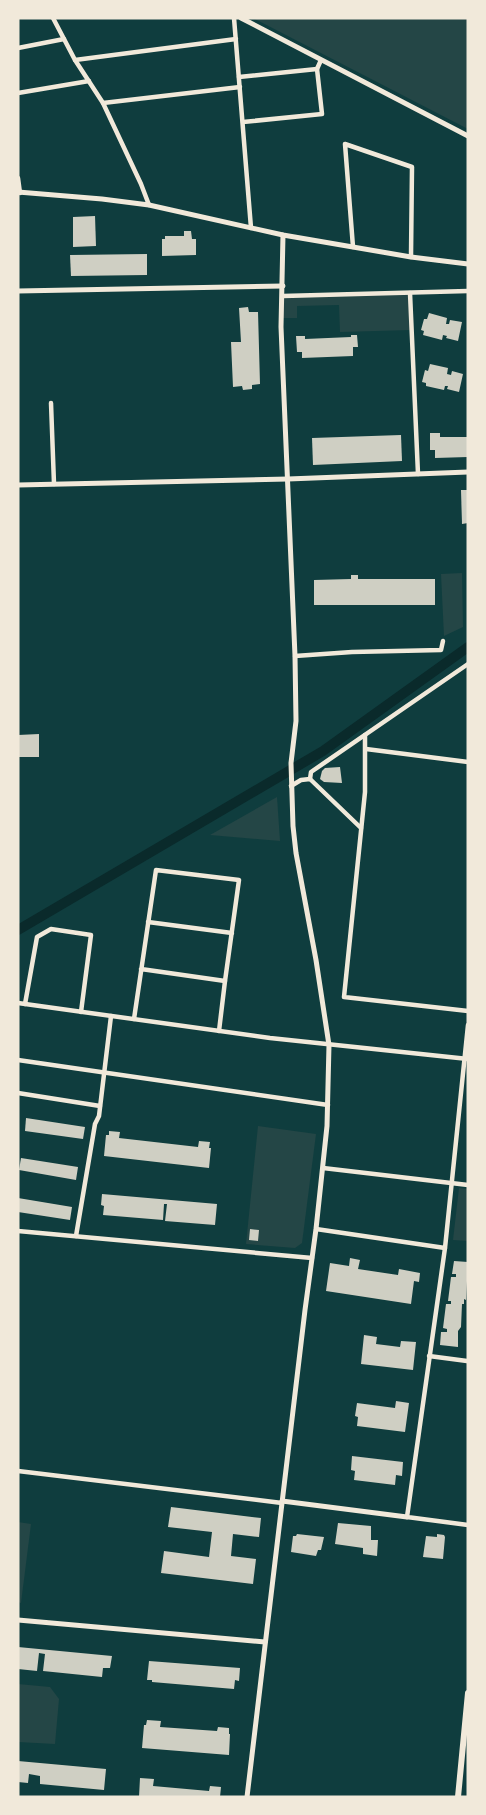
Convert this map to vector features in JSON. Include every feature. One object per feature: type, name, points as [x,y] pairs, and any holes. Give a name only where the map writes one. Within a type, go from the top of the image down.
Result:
[{"type":"main road","points":[[458,1797],[468,1693]]},
{"type":"street","points":[[53,18],[75,60],[103,103],[149,205]]},
{"type":"street","points":[[234,18],[251,228]]},
{"type":"street","points":[[241,18],[468,136]]},
{"type":"street","points":[[18,48],[64,39]]},
{"type":"street","points":[[75,60],[236,39]]},
{"type":"street","points":[[243,122],[322,114],[318,69],[321,60]]},
{"type":"street","points":[[239,77],[318,69]]},
{"type":"street","points":[[18,93],[89,81]]},
{"type":"street","points":[[103,103],[240,87]]},
{"type":"street","points":[[353,247],[345,144],[412,167],[411,256]]},
{"type":"street","points":[[18,178],[19,193],[149,205],[283,235],[468,264]]},
{"type":"street","points":[[247,1797],[316,1230],[328,1105],[329,1045],[296,853],[291,783],[296,721],[296,656],[281,327],[283,235]]},
{"type":"street","points":[[18,291],[283,286]]},
{"type":"street","points":[[283,296],[468,291]]},
{"type":"street","points":[[410,293],[418,474]]},
{"type":"street","points":[[51,403],[54,484]]},
{"type":"street","points":[[18,485],[468,472]]},
{"type":"street","points":[[296,656],[441,650],[443,641]]},
{"type":"street","points":[[310,778],[311,772],[468,664]]},
{"type":"street","points":[[365,735],[365,792],[344,997],[468,1011]]},
{"type":"street","points":[[366,749],[468,762]]},
{"type":"street","points":[[291,783],[310,778]]},
{"type":"street","points":[[310,778],[362,828]]},
{"type":"street","points":[[134,1019],[156,870],[239,880],[219,1031]]},
{"type":"street","points":[[148,922],[232,933]]},
{"type":"street","points":[[25,1004],[37,937],[51,929],[91,934],[81,1012]]},
{"type":"street","points":[[141,969],[225,981]]},
{"type":"street","points":[[18,1003],[329,1045],[466,1059]]},
{"type":"street","points":[[76,1236],[95,1124],[99,1116],[111,1016]]},
{"type":"street","points":[[407,1517],[445,1248],[468,1025]]},
{"type":"street","points":[[18,1060],[328,1105]]},
{"type":"street","points":[[18,1093],[100,1106]]},
{"type":"street","points":[[322,1168],[468,1185]]},
{"type":"street","points":[[316,1230],[445,1248]]},
{"type":"street","points":[[18,1231],[312,1258]]},
{"type":"street","points":[[429,1356],[467,1362]]},
{"type":"street","points":[[18,1471],[468,1525]]},
{"type":"street","points":[[18,1620],[265,1642]]},
{"type":"shaded area","points":[[253,18],[468,18],[468,129]]},
{"type":"shaded area","points":[[410,293],[411,330],[340,332],[339,305],[297,306],[297,318],[281,318],[283,296]]},
{"type":"shaded area","points":[[462,573],[463,627],[444,636],[441,574]]},
{"type":"shaded area","points":[[277,797],[280,841],[210,835]]},
{"type":"shaded area","points":[[258,1126],[316,1134],[302,1243],[295,1248],[246,1244]]},
{"type":"shaded area","points":[[459,1188],[468,1189],[468,1241],[453,1240]]},
{"type":"shaded area","points":[[18,1522],[31,1524],[21,1603],[18,1602]]},
{"type":"shaded area","points":[[18,1684],[50,1687],[59,1699],[55,1744],[18,1742]]},
{"type":"building","points":[[95,216],[96,246],[73,247],[73,217]]},
{"type":"building","points":[[184,231],[191,231],[192,239],[196,239],[196,255],[162,256],[162,239],[165,239],[165,236],[184,236]]},
{"type":"building","points":[[147,254],[147,275],[71,276],[70,255]]},
{"type":"building","points":[[248,307],[249,312],[258,312],[260,384],[252,385],[252,389],[243,390],[242,386],[233,387],[231,342],[241,342],[239,308]]},
{"type":"building","points":[[429,313],[447,318],[446,324],[449,324],[450,320],[462,322],[458,341],[443,335],[442,340],[423,335],[424,331],[421,330],[424,319],[427,319]]},
{"type":"building","points":[[351,335],[357,335],[358,347],[353,347],[353,356],[302,358],[302,352],[297,352],[296,336],[305,336],[305,339],[351,337]]},
{"type":"building","points":[[430,364],[448,368],[447,374],[451,375],[452,371],[463,374],[459,392],[447,389],[448,386],[445,386],[444,390],[426,386],[426,383],[422,382],[425,370],[428,371]]},
{"type":"building","points":[[430,433],[440,433],[440,437],[468,437],[468,457],[435,458],[435,450],[430,450]]},
{"type":"building","points":[[401,435],[402,461],[313,465],[312,438]]},
{"type":"building","points":[[461,490],[468,490],[468,523],[462,524]]},
{"type":"building","points":[[351,575],[358,575],[358,579],[435,579],[435,605],[314,605],[314,580],[351,579]]},
{"type":"building","points":[[39,734],[39,757],[18,757],[18,735]]},
{"type":"building","points":[[340,767],[342,783],[324,782],[320,779],[325,768]]},
{"type":"building","points":[[26,1118],[85,1127],[83,1139],[25,1131]]},
{"type":"building","points":[[109,1131],[120,1132],[119,1138],[198,1147],[199,1141],[210,1142],[209,1168],[104,1156],[106,1135],[109,1135]]},
{"type":"building","points":[[21,1158],[78,1167],[76,1180],[19,1170]]},
{"type":"building","points":[[102,1194],[217,1204],[215,1225],[165,1221],[167,1204],[164,1204],[163,1220],[103,1215]]},
{"type":"building","points":[[18,1198],[72,1207],[70,1220],[18,1212]]},
{"type":"building","points":[[250,1229],[259,1230],[258,1241],[249,1240]]},
{"type":"building","points":[[350,1258],[360,1260],[358,1269],[398,1275],[399,1269],[420,1273],[419,1282],[414,1281],[411,1304],[326,1291],[330,1263],[349,1266]]},
{"type":"building","points":[[454,1261],[468,1262],[466,1300],[464,1299],[464,1304],[462,1304],[458,1347],[440,1345],[441,1332],[447,1332],[447,1329],[443,1328],[446,1304],[451,1304],[451,1301],[448,1301],[451,1277],[456,1277],[456,1274],[452,1274]]},
{"type":"building","points":[[364,1335],[377,1337],[376,1344],[400,1347],[401,1341],[416,1342],[413,1370],[361,1364]]},
{"type":"building","points":[[396,1401],[409,1403],[405,1432],[357,1426],[358,1417],[355,1416],[357,1403],[395,1408]]},
{"type":"building","points":[[352,1456],[403,1462],[402,1476],[396,1475],[395,1485],[354,1480],[355,1471],[351,1470]]},
{"type":"building","points":[[171,1507],[261,1518],[259,1537],[233,1534],[231,1556],[256,1559],[253,1584],[161,1573],[164,1551],[209,1557],[212,1532],[168,1527]]},
{"type":"building","points":[[338,1523],[371,1526],[371,1540],[378,1540],[377,1556],[363,1554],[363,1548],[335,1544]]},
{"type":"building","points":[[297,1534],[324,1537],[321,1550],[318,1550],[316,1556],[291,1552],[293,1536]]},
{"type":"building","points":[[437,1534],[445,1537],[443,1559],[423,1557],[426,1536],[437,1537]]},
{"type":"building","points":[[18,1647],[112,1656],[110,1668],[103,1668],[102,1677],[43,1671],[45,1654],[39,1653],[37,1671],[18,1669]]},
{"type":"building","points":[[149,1661],[240,1668],[239,1681],[235,1680],[234,1689],[152,1682],[152,1680],[147,1680]]},
{"type":"building","points":[[147,1720],[161,1721],[160,1727],[217,1731],[218,1727],[229,1728],[229,1755],[142,1748],[144,1725]]},
{"type":"building","points":[[18,1761],[106,1769],[104,1790],[40,1784],[40,1776],[29,1774],[28,1783],[18,1782]]},
{"type":"building","points":[[140,1778],[154,1779],[153,1786],[209,1791],[210,1786],[221,1787],[220,1797],[139,1797]]},
{"type":"waterway","points":[[18,930],[323,751],[468,647]]}]
